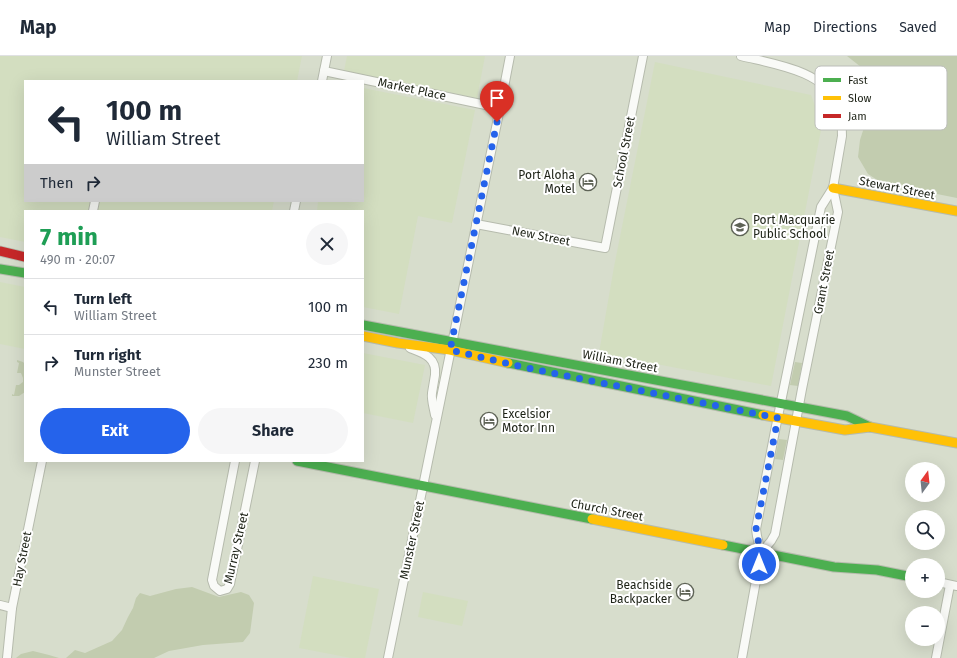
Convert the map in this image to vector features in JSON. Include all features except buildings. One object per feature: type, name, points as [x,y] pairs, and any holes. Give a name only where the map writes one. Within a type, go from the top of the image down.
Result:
[{"type":"street","points":[[322,80],[327,56]]},
{"type":"street","name":"Munster Street","points":[[388,658],[510,56]]},
{"type":"street","name":"School Street","points":[[605,248],[643,56]]},
{"type":"street","points":[[741,56],[793,69],[815,79]]},
{"type":"street","name":"Market Place","points":[[324,71],[500,108]]},
{"type":"street","points":[[833,188],[842,136],[842,130]]},
{"type":"street","name":"Stewart Street","points":[[833,188],[957,211]]},
{"type":"street","name":"Grant Street","points":[[742,658],[761,552],[756,529],[821,207],[833,188]]},
{"type":"street","name":"Grant Street","points":[[761,552],[775,534],[798,407],[838,212],[833,188]]},
{"type":"street","name":"New Street","points":[[476,224],[605,248]]},
{"type":"street","points":[[0,251],[24,257]]},
{"type":"street","points":[[0,269],[24,273]]},
{"type":"street","name":"William Street","points":[[364,325],[451,346],[527,368],[845,430],[870,427]]},
{"type":"street","name":"William Street","points":[[364,336],[398,342],[486,347],[848,416],[870,427],[957,443]]},
{"type":"street","name":"Munster Street","points":[[398,342],[428,356],[435,366],[436,373],[432,395],[436,423]]},
{"type":"street","name":"Hay Street","points":[[7,658],[12,608],[42,462]]},
{"type":"street","name":"Murray Street","points":[[235,462],[212,580],[214,586],[220,591],[227,589],[230,584],[255,462]]},
{"type":"street","name":"Church Street","points":[[302,462],[834,567],[878,570],[905,576]]},
{"type":"street","points":[[936,658],[953,586]]},
{"type":"street","points":[[0,605],[12,608]]},
{"type":"shaded area","points":[[0,56],[302,56],[297,80],[24,80],[24,202],[274,202],[272,210],[24,210],[24,242],[0,237]]},
{"type":"shaded area","points":[[347,56],[485,56],[477,98],[344,71]]},
{"type":"shaded area","points":[[847,56],[957,56],[957,198],[882,183],[868,174],[858,157],[860,140],[863,130],[947,130],[947,66],[860,66]]},
{"type":"shaded area","name":"Port Macquarie Public School","points":[[655,62],[811,95],[815,106],[815,130],[821,130],[771,386],[599,353],[614,267]]},
{"type":"shaded area","points":[[364,88],[475,110],[452,223],[418,216],[399,314],[364,307],[364,210],[317,210],[318,202],[364,202]]},
{"type":"shaded area","points":[[0,282],[24,287],[24,349],[0,344]]},
{"type":"shaded area","points":[[364,353],[425,365],[413,423],[364,413]]},
{"type":"shaded area","points":[[17,360],[24,363],[24,393],[19,396],[12,396],[12,394],[14,395],[16,385],[23,382],[21,373],[17,373],[19,363]]},
{"type":"shaded area","points":[[795,362],[802,363],[798,386],[790,385]]},
{"type":"shaded area","points":[[779,439],[787,440],[783,460],[775,459]]},
{"type":"shaded area","points":[[313,576],[379,589],[365,658],[351,658],[299,648]]},
{"type":"shaded area","points":[[192,587],[219,597],[241,592],[249,595],[254,603],[250,633],[243,642],[203,645],[169,651],[154,658],[66,658],[75,650],[85,653],[112,641],[122,630],[133,608],[136,598],[140,593],[150,596],[176,589]]},
{"type":"shaded area","points":[[423,592],[468,601],[462,626],[418,617]]},
{"type":"shaded area","points":[[33,651],[59,658],[16,658],[21,654]]},
{"type":"traffic: fast","points":[[0,269],[24,273]]},
{"type":"traffic: fast","points":[[364,325],[847,416],[870,427]]},
{"type":"traffic: fast","points":[[508,363],[763,415]]},
{"type":"traffic: fast","points":[[302,462],[592,519]]},
{"type":"traffic: fast","points":[[723,545],[834,567],[877,570],[905,576]]},
{"type":"traffic: slow","points":[[833,188],[957,211]]},
{"type":"traffic: slow","points":[[364,336],[398,343],[450,350],[508,363]]},
{"type":"traffic: slow","points":[[763,415],[845,430],[870,427],[957,443]]},
{"type":"traffic: slow","points":[[592,519],[723,545]]},
{"type":"traffic: jam","points":[[0,251],[24,257]]},
{"type":"place","name":"Port Aloha Motel","points":[[588,182]]},
{"type":"place","name":"Port Macquarie Public School","points":[[740,227]]},
{"type":"place","name":"Excelsior Motor Inn","points":[[489,421]]},
{"type":"place","name":"Beachside Backpacker","points":[[685,592]]},
{"type":"route","points":[[497,122],[450,350],[527,368],[778,418],[756,529],[761,552],[759,564]]}]
